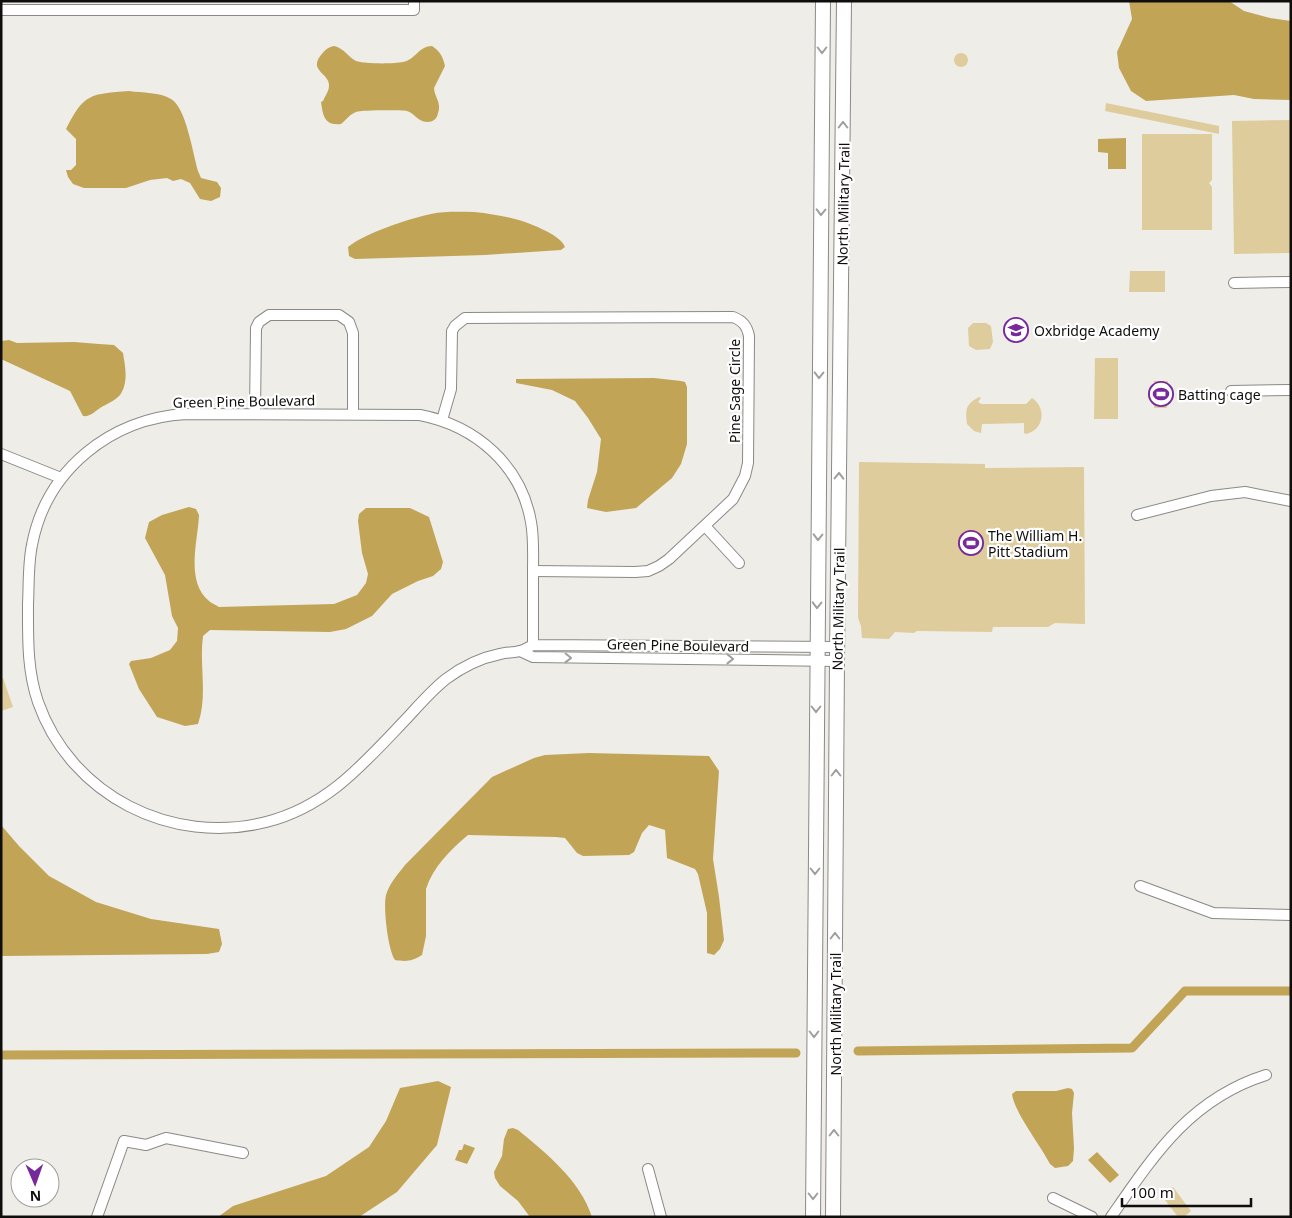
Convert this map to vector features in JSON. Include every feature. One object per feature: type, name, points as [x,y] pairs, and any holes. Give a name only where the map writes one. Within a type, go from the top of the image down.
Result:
[{"type":"main road","name":"North Military Trail","points":[[813,1217],[823,1]]},
{"type":"main road","name":"North Military Trail","points":[[833,1217],[844,1]]},
{"type":"main road","points":[[821,192],[843,192]]},
{"type":"street","points":[[1,10],[414,10],[414,1]]},
{"type":"street","points":[[1234,283],[1291,282]]},
{"type":"street","points":[[255,414],[256,328],[263,318],[275,314],[339,315],[349,322],[353,334],[353,414]]},
{"type":"street","name":"Pine Sage Circle","points":[[442,420],[451,389],[452,331],[464,318],[733,317],[745,325],[749,336],[748,464],[733,499],[664,563],[648,571],[533,571]]},
{"type":"street","points":[[1231,390],[1291,390]]},
{"type":"street","name":"Green Pine Boulevard","points":[[533,644],[533,540],[525,499],[514,477],[499,457],[472,434],[442,420],[408,414],[255,414],[175,415],[142,422],[129,426],[100,441],[74,463],[61,478],[41,513],[32,545],[29,565],[28,646],[32,681],[46,722],[57,742],[70,759],[101,790],[126,806],[145,815],[187,826],[232,828],[254,825],[288,815],[322,798],[358,770],[445,680],[461,669],[484,658],[520,651],[533,644],[817,654],[837,661]]},
{"type":"street","points":[[1,454],[61,478]]},
{"type":"street","points":[[1137,515],[1211,496],[1245,492],[1291,501]]},
{"type":"street","points":[[705,526],[739,564]]},
{"type":"street","name":"Green Pine Boulevard","points":[[520,651],[533,657],[817,654],[837,647]]},
{"type":"street","points":[[1140,886],[1213,913],[1291,915]]},
{"type":"street","points":[[1110,1217],[1154,1156],[1181,1126],[1220,1096],[1254,1078],[1266,1075]]},
{"type":"street","points":[[97,1217],[124,1141],[146,1145],[166,1138],[243,1153]]},
{"type":"street","points":[[648,1169],[661,1217]]},
{"type":"street","points":[[1053,1198],[1092,1217]]},
{"type":"shaded area","points":[[1129,1],[1229,1],[1244,11],[1291,21],[1291,100],[1254,99],[1234,95],[1146,101],[1131,91],[1119,68],[1117,52],[1132,19]]},
{"type":"shaded area","points":[[334,46],[356,61],[365,63],[403,62],[411,59],[424,48],[432,46],[435,48],[441,54],[445,66],[434,88],[439,106],[436,118],[424,122],[407,111],[389,110],[356,112],[341,124],[331,123],[325,119],[321,102],[329,86],[317,65],[321,55],[328,48]]},
{"type":"shaded area","points":[[958,53],[964,53],[968,60],[964,67],[958,67],[954,63],[954,57]]},
{"type":"shaded area","points":[[129,91],[162,95],[171,99],[176,104],[185,121],[201,178],[217,182],[221,188],[220,197],[211,201],[200,199],[190,183],[181,179],[173,181],[167,178],[150,180],[126,188],[84,188],[73,184],[66,170],[71,170],[76,165],[76,139],[66,129],[72,117],[78,108],[90,98],[106,93]]},
{"type":"shaded area","points":[[1106,103],[1219,126],[1219,134],[1105,111]]},
{"type":"shaded area","points":[[1291,120],[1291,253],[1234,254],[1232,121]]},
{"type":"shaded area","points":[[1142,134],[1212,134],[1212,180],[1209,183],[1212,187],[1212,230],[1142,230]]},
{"type":"shaded area","points":[[1126,138],[1126,169],[1108,169],[1108,153],[1098,152],[1098,139]]},
{"type":"shaded area","points":[[474,212],[503,216],[530,224],[556,237],[565,247],[561,250],[485,255],[355,259],[349,256],[348,247],[365,237],[399,223],[436,213]]},
{"type":"shaded area","points":[[1130,271],[1165,271],[1165,292],[1129,292]]},
{"type":"shaded area","points":[[973,323],[986,323],[991,326],[993,342],[990,349],[976,350],[969,346],[968,328]]},
{"type":"shaded area","points":[[9,340],[17,343],[74,342],[114,345],[123,353],[126,374],[123,390],[113,401],[90,415],[83,416],[70,391],[1,359],[1,341]]},
{"type":"shaded area","points":[[1095,358],[1118,358],[1118,419],[1094,419]]},
{"type":"shaded area","points":[[654,378],[685,382],[687,387],[687,444],[681,464],[672,478],[636,508],[606,512],[587,508],[597,472],[601,439],[575,401],[552,390],[516,383],[516,379]]},
{"type":"shaded area","name":"Batting cage","points":[[1154,381],[1168,381],[1167,408],[1154,408]]},
{"type":"shaded area","points":[[979,397],[981,398],[978,402],[981,404],[1026,404],[1032,398],[1040,407],[1040,423],[1032,432],[1026,434],[1024,433],[1024,423],[982,424],[981,433],[974,431],[967,424],[966,411],[971,402]]},
{"type":"shaded area","name":"The William H. Pitt Stadium","points":[[859,462],[985,464],[985,468],[1084,467],[1085,624],[1055,623],[1048,627],[993,627],[992,632],[895,632],[889,639],[862,638],[858,618]]},
{"type":"shaded area","points":[[189,507],[196,509],[199,515],[195,548],[197,583],[209,601],[219,607],[334,604],[357,595],[366,583],[368,574],[362,553],[358,521],[359,514],[366,508],[410,508],[429,517],[443,562],[441,569],[433,576],[392,594],[372,616],[346,629],[330,632],[210,630],[203,636],[201,713],[198,724],[185,726],[157,717],[139,689],[129,664],[131,661],[151,658],[170,650],[177,641],[178,628],[172,616],[165,575],[145,538],[149,522],[162,515]]},
{"type":"shaded area","points":[[3,678],[13,707],[1,711],[1,679]]},
{"type":"shaded area","points":[[589,753],[709,756],[719,771],[713,859],[724,940],[720,949],[714,955],[707,953],[707,913],[698,874],[695,869],[667,858],[665,830],[649,825],[642,833],[634,852],[629,855],[583,856],[577,853],[565,838],[468,835],[443,859],[429,881],[426,889],[426,936],[422,955],[415,959],[395,960],[388,938],[385,901],[389,887],[405,865],[492,777],[545,755]]},
{"type":"shaded area","points":[[1,825],[49,876],[96,902],[151,919],[219,929],[222,944],[219,952],[207,954],[1,956]]},
{"type":"shaded area","points":[[438,1081],[451,1087],[437,1145],[397,1192],[359,1217],[218,1217],[233,1206],[326,1176],[369,1147],[386,1121],[400,1088]]},
{"type":"shaded area","points":[[1072,1089],[1074,1093],[1072,1113],[1073,1161],[1068,1166],[1055,1168],[1050,1164],[1023,1119],[1012,1094],[1016,1091],[1056,1091]]},
{"type":"shaded area","points":[[508,1129],[518,1130],[551,1158],[571,1180],[587,1204],[592,1217],[530,1217],[518,1201],[500,1186],[494,1172],[502,1156],[504,1139]]},
{"type":"shaded area","points":[[464,1144],[475,1148],[467,1164],[455,1160]]},
{"type":"shaded area","points":[[1097,1152],[1119,1175],[1110,1183],[1088,1160]]},
{"type":"shaded area","points":[[1173,1187],[1191,1211],[1184,1217],[1178,1217],[1162,1196]]},
{"type":"waterway","points":[[858,1051],[1132,1048],[1185,991],[1291,991]]},
{"type":"waterway","points":[[1,1055],[796,1053]]},
{"type":"place","name":"Oxbridge Academy","points":[[1016,330]]},
{"type":"place","name":"Batting cage","points":[[1161,394]]},
{"type":"place","name":"The William H. Pitt Stadium","points":[[971,543]]}]
